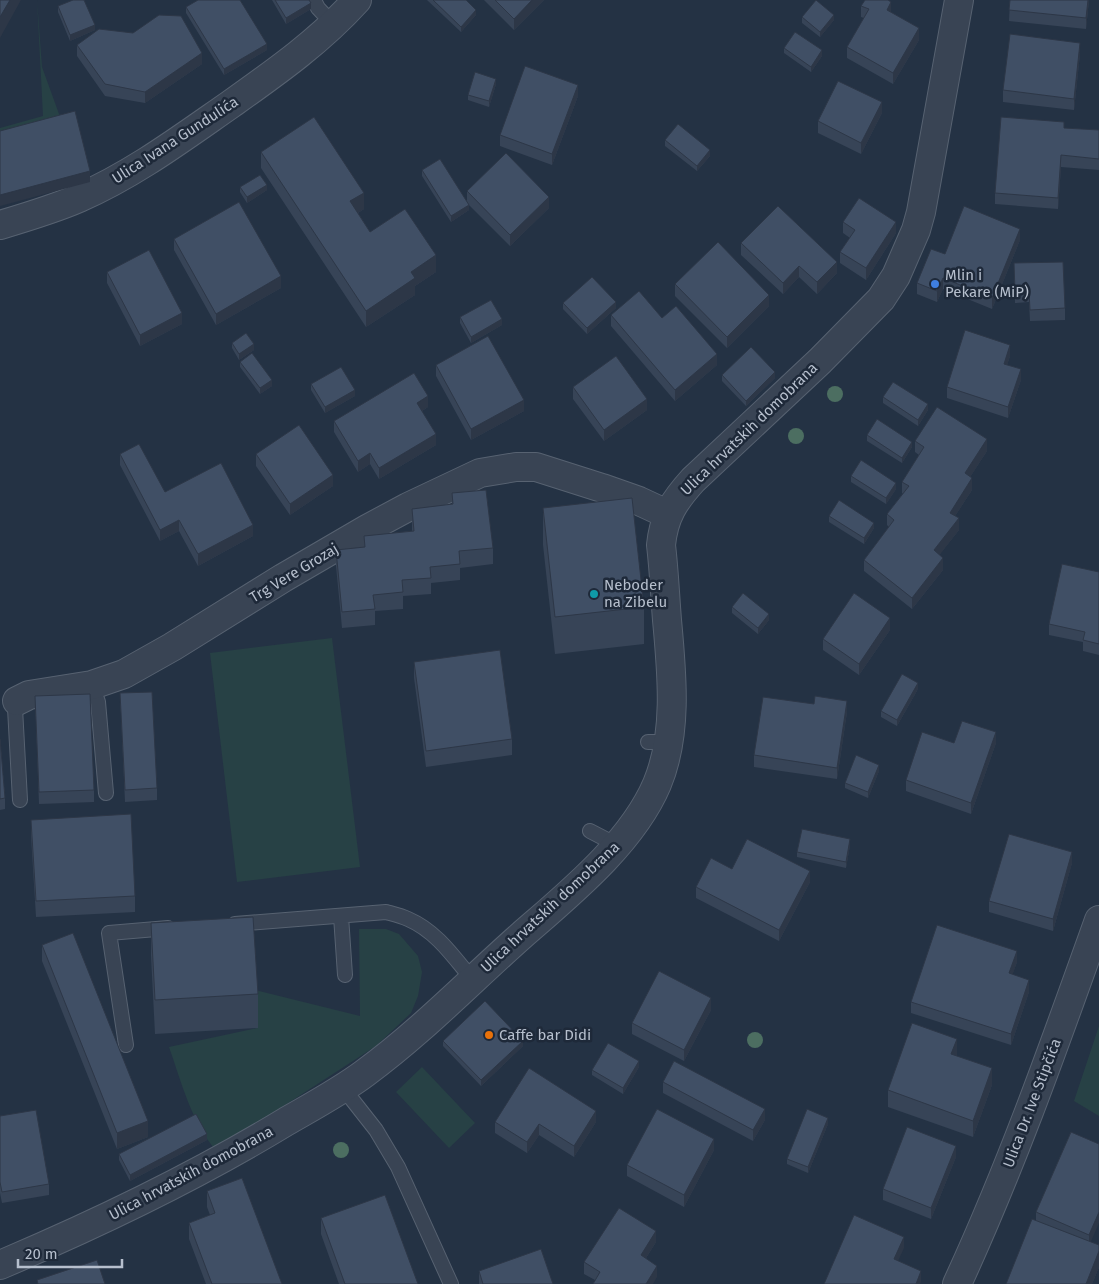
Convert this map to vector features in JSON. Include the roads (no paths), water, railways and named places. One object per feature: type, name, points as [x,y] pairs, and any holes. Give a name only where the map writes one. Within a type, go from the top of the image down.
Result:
[{"type":"street","name":"Ulica Ivana Gundulića","points":[[0,225],[52,209],[81,197],[112,182],[162,152],[298,56],[334,25],[357,0]]},
{"type":"street","name":"Ulica hrvatskih domobrana","points":[[0,1265],[62,1239],[231,1156],[364,1074],[449,1003],[472,979],[542,917],[617,845],[645,806],[656,785],[666,758],[658,742],[671,681],[661,545],[662,531],[667,514],[677,497],[693,480],[820,362],[873,307],[891,283],[913,237],[922,212],[959,0]]},
{"type":"street","name":"Trg Vere Grozaj","points":[[17,701],[29,694],[92,685],[124,674],[367,529],[408,507],[480,473],[516,467],[544,469],[612,491],[667,514]]},
{"type":"street","name":"Ulica Dr. Ive Stipčića","points":[[957,1284],[988,1217],[1035,1100],[1099,920]]},
{"type":"lane","points":[[314,0],[318,8],[334,25]]},
{"type":"lane","points":[[92,685],[98,702],[106,793]]},
{"type":"lane","name":"Trg Vere Grozaj","points":[[17,701],[15,714],[20,800]]},
{"type":"lane","points":[[590,831],[617,845]]},
{"type":"lane","points":[[225,924],[386,912],[408,918],[423,926],[440,940],[472,979]]},
{"type":"lane","points":[[341,916],[345,975]]},
{"type":"lane","points":[[126,1045],[109,933],[177,928]]},
{"type":"lane","points":[[343,1088],[376,1130],[398,1167],[451,1284]]},
{"type":"place","name":"Mlin i Pekare (MiP)","points":[[935,284]]},
{"type":"place","name":"Neboder na Zibelu","points":[[594,594]]},
{"type":"place","name":"Caffe bar Didi","points":[[489,1035]]}]
